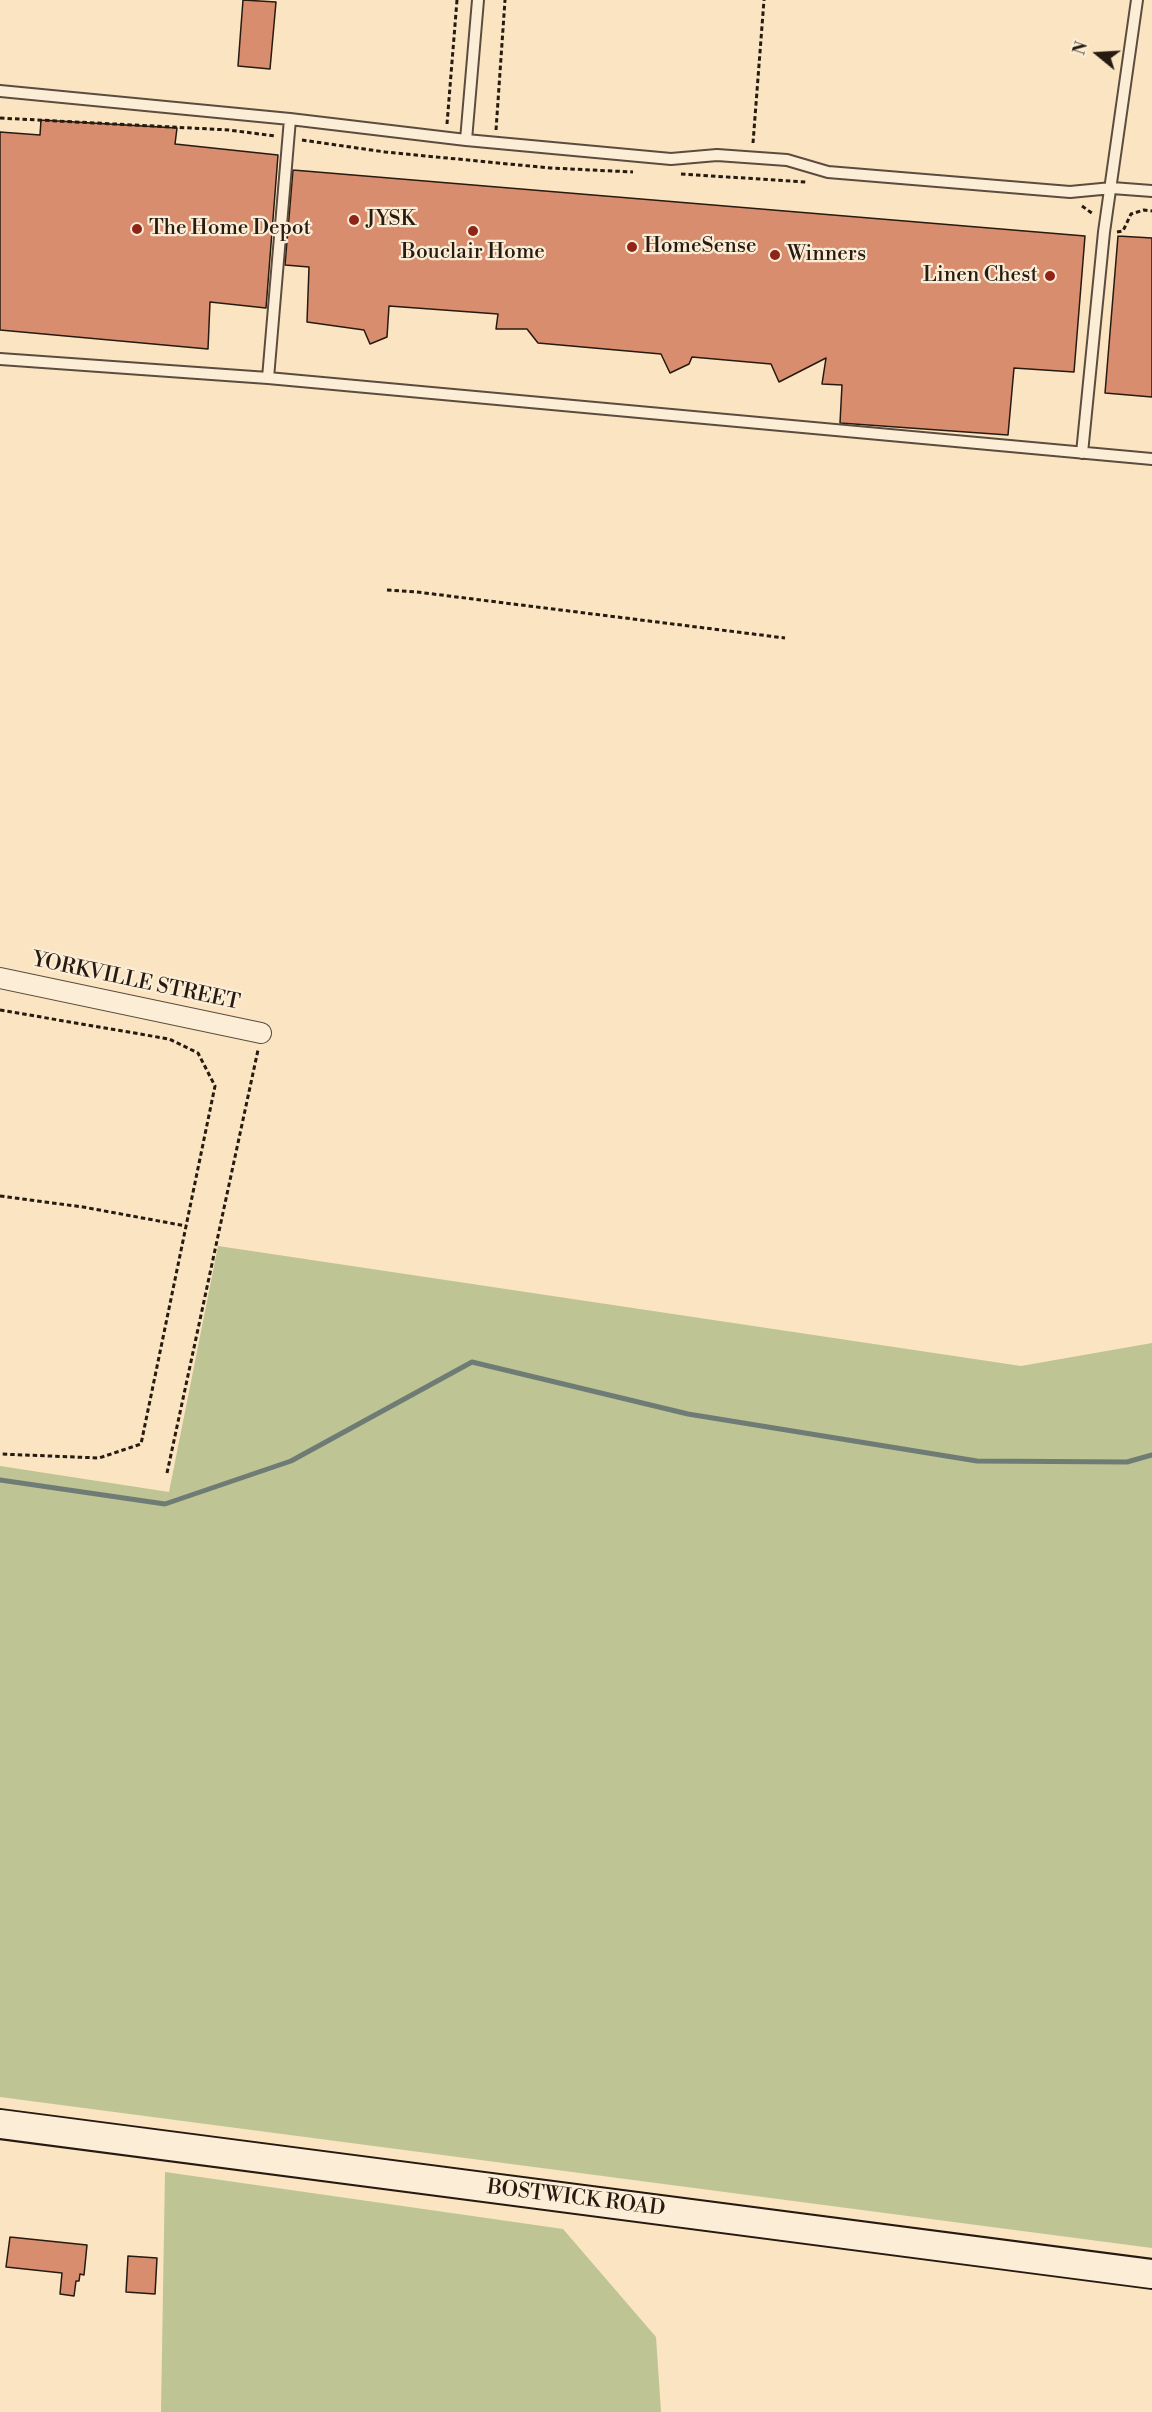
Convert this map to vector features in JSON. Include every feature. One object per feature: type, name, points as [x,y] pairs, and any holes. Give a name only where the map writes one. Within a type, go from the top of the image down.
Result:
[{"type":"main road","name":"BOSTWICK ROAD","points":[[0,2124],[1152,2274]]},
{"type":"street","name":"YORKVILLE STREET","points":[[0,978],[261,1033]]},
{"type":"lane","points":[[466,140],[478,0]]},
{"type":"lane","points":[[1082,453],[1104,232],[1137,0]]},
{"type":"lane","points":[[0,91],[290,119],[442,138],[670,159],[717,155],[787,160],[828,172],[1070,192],[1112,188],[1152,192]]},
{"type":"lane","points":[[268,378],[290,119]]},
{"type":"lane","points":[[0,359],[268,378],[1152,459]]},
{"type":"path","points":[[436,156],[449,117],[458,0]]},
{"type":"path","points":[[493,162],[505,0]]},
{"type":"path","points":[[752,158],[764,0]]},
{"type":"path","points":[[387,590],[429,593],[785,638]]},
{"type":"path","points":[[0,1010],[169,1039],[198,1053],[215,1086],[141,1444],[99,1458],[0,1454]]},
{"type":"path","points":[[167,1473],[261,1033]]},
{"type":"path","points":[[0,1196],[83,1207],[186,1226]]},
{"type":"green space","points":[[218,1246],[1021,1366],[1152,1343],[1152,2248],[0,2097],[0,1466],[169,1492]]},
{"type":"green space","points":[[165,2172],[563,2229],[656,2337],[661,2412],[161,2412]]},
{"type":"building","points":[[243,0],[276,2],[270,69],[238,66]]},
{"type":"building","name":"The Home Depot","points":[[41,120],[177,128],[175,144],[278,155],[266,308],[210,302],[208,349],[0,330],[0,132],[40,135]]},
{"type":"building","points":[[293,170],[1085,236],[1074,372],[1014,368],[1008,435],[840,423],[842,385],[822,384],[826,358],[779,382],[771,364],[692,357],[689,364],[670,373],[661,354],[538,343],[527,329],[496,329],[498,314],[389,306],[387,337],[370,344],[364,330],[307,322],[309,267],[285,265]]},
{"type":"building","points":[[1118,236],[1152,238],[1152,397],[1105,393]]},
{"type":"building","points":[[10,2237],[87,2245],[84,2275],[80,2274],[79,2281],[76,2281],[74,2296],[60,2294],[62,2273],[6,2267]]},
{"type":"building","points":[[128,2256],[157,2258],[155,2294],[126,2292]]},
{"type":"waterway","points":[[0,1480],[165,1504],[291,1461],[472,1362],[688,1414],[977,1461],[1127,1462],[1152,1455]]},
{"type":"place","name":"JYSK","points":[[354,220]]},
{"type":"place","name":"The Home Depot","points":[[137,229]]},
{"type":"place","name":"Bouclair Home","points":[[473,231]]},
{"type":"place","name":"HomeSense","points":[[632,247]]},
{"type":"place","name":"Winners","points":[[775,255]]},
{"type":"place","name":"Linen Chest","points":[[1050,276]]}]
